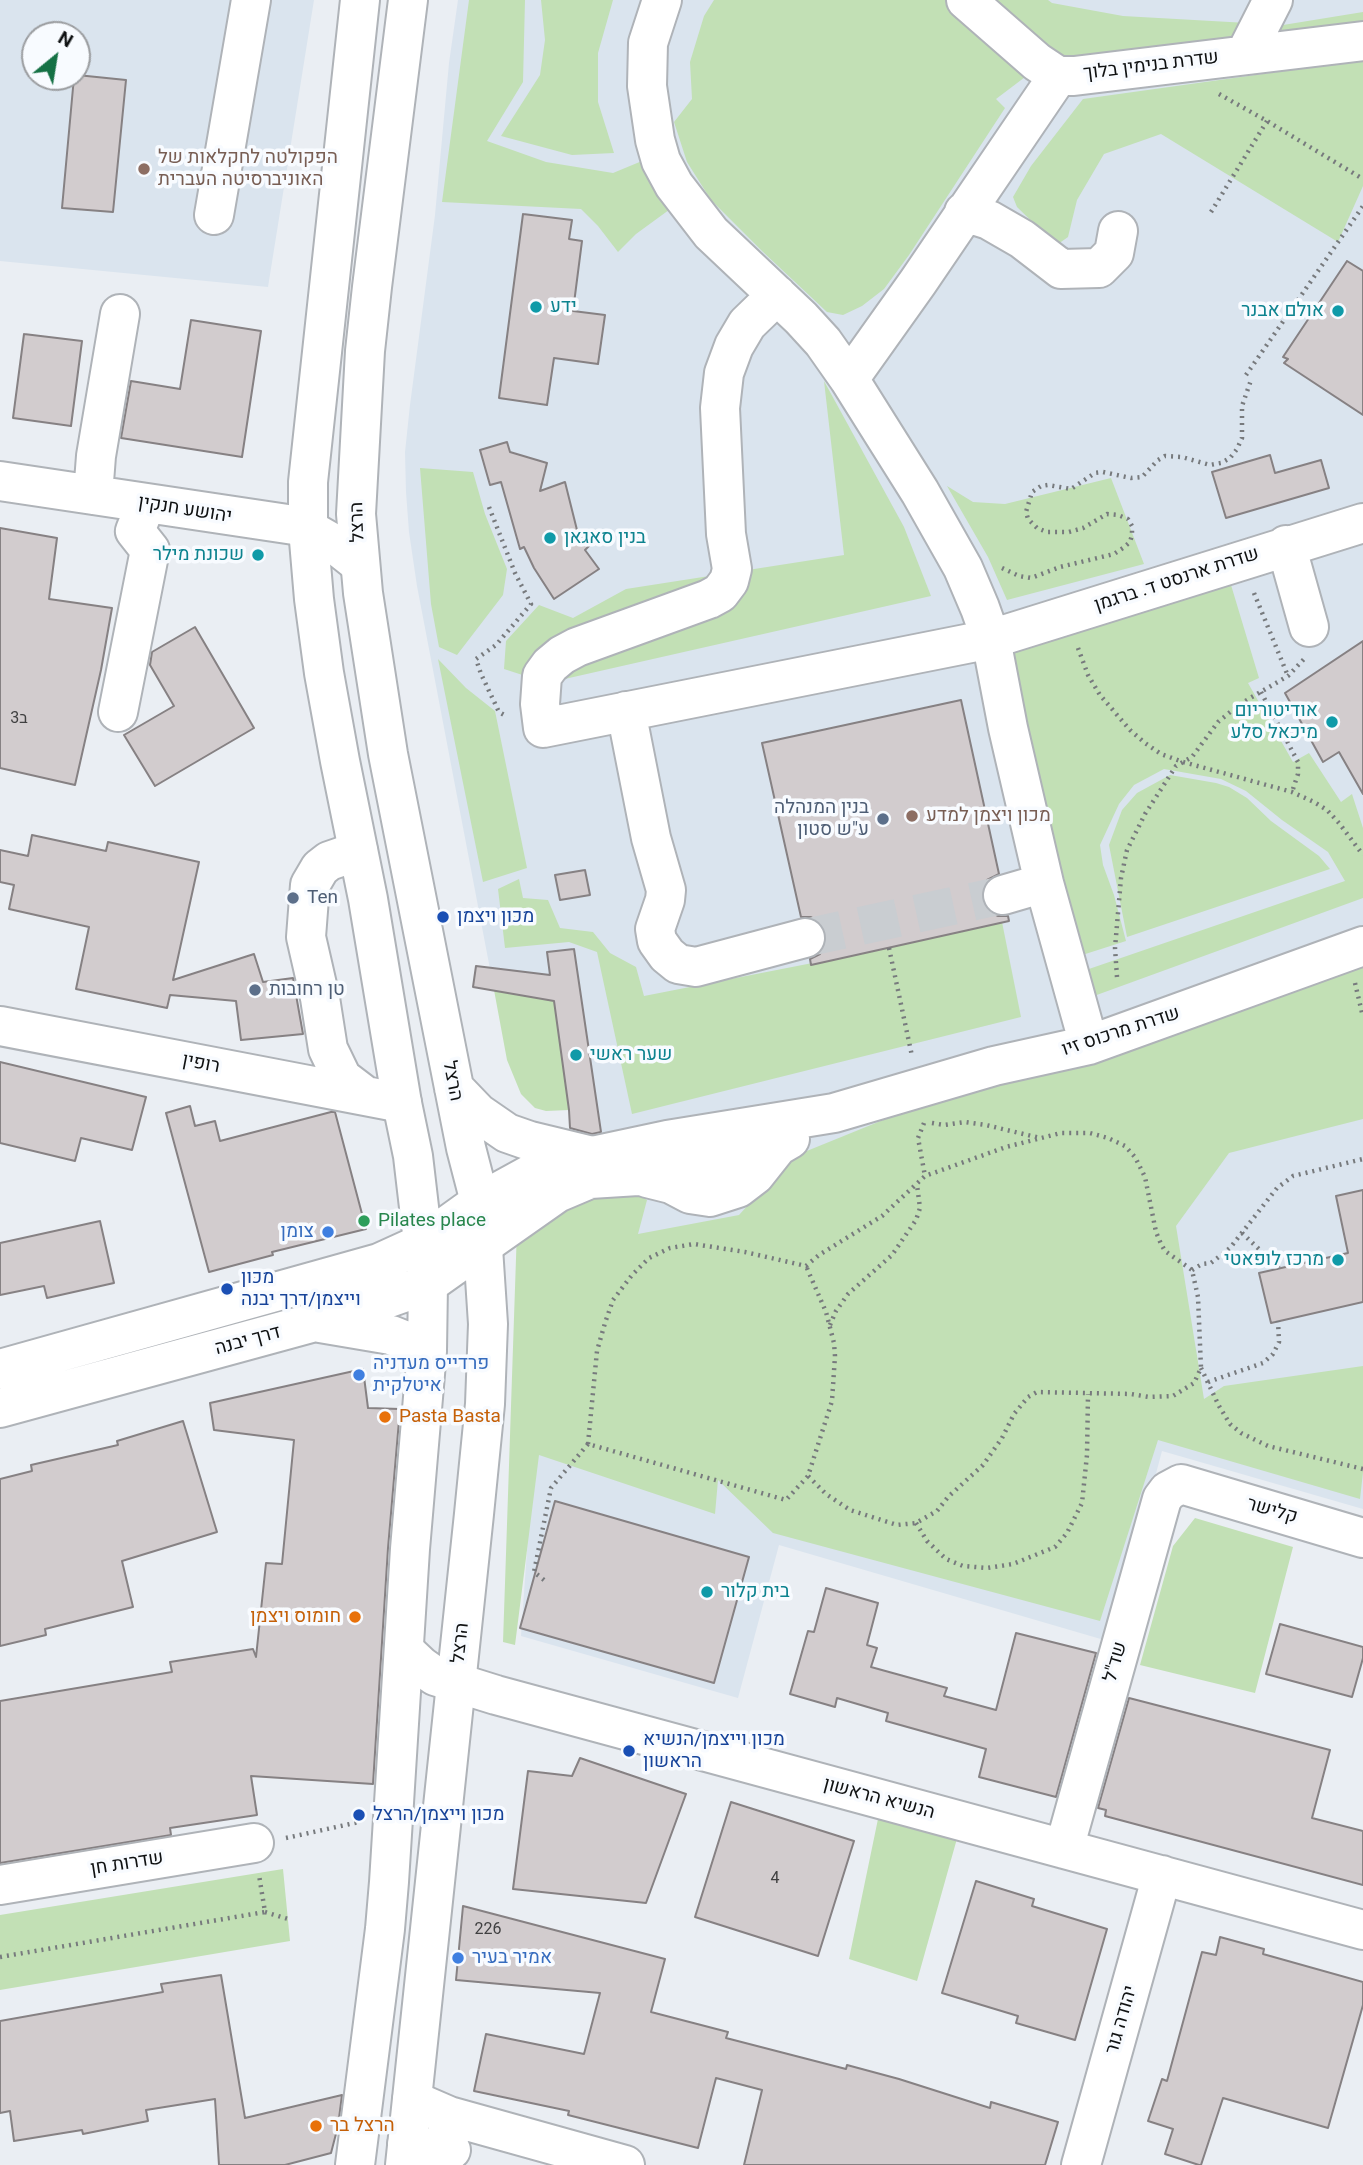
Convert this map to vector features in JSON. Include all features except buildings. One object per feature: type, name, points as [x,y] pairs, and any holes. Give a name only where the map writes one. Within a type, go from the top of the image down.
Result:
[{"type":"street","points":[[214,215],[251,0]]},
{"type":"street","points":[[355,2165],[386,1929],[410,1549],[427,1351],[428,1284],[413,1156],[368,899],[324,673],[308,528],[308,482],[360,0]]},
{"type":"street","name":"הרצל","points":[[406,2155],[486,1391],[488,1324],[480,1202],[454,1088],[387,754],[360,564],[356,514],[365,351],[408,0]]},
{"type":"street","points":[[662,0],[648,43],[646,65],[650,115],[661,161],[674,185],[711,233],[823,342],[908,472],[963,570],[991,639],[1008,728],[1044,883],[1089,1045]]},
{"type":"street","name":"שדרת בנימין בלוך","points":[[966,0],[1037,62],[1058,76],[1363,41]]},
{"type":"street","points":[[1245,55],[1273,0]]},
{"type":"street","points":[[849,379],[1058,76]]},
{"type":"street","points":[[964,212],[989,220],[1022,239],[1061,268],[1099,268],[1114,253],[1118,231]]},
{"type":"street","points":[[542,723],[542,676],[562,655],[577,647],[709,599],[720,593],[729,581],[732,569],[726,534],[720,408],[724,373],[734,346],[747,324],[777,295]]},
{"type":"street","points":[[93,495],[96,456],[120,314]]},
{"type":"street","name":"יהושע חנקין","points":[[0,481],[308,528],[337,545],[360,564]]},
{"type":"street","points":[[118,712],[150,550],[135,531],[146,504]]},
{"type":"street","name":"שדרת ארנסט ד. ברגמן","points":[[542,723],[626,711],[991,639],[1363,523]]},
{"type":"street","points":[[1286,545],[1309,628]]},
{"type":"street","points":[[626,711],[651,838],[666,890],[655,929],[657,941],[667,955],[678,964],[695,967],[805,938]]},
{"type":"street","points":[[358,851],[329,860],[320,868],[310,885],[306,937],[328,1049],[342,1078],[363,1094]]},
{"type":"street","points":[[1003,895],[1044,883]]},
{"type":"street","name":"שדרת מרכוס זיו","points":[[480,1202],[531,1174],[592,1156],[667,1140],[834,1113],[921,1105],[994,1066],[1089,1045],[1363,946]]},
{"type":"street","name":"רופין","points":[[0,1026],[402,1103]]},
{"type":"street","points":[[454,1088],[478,1113],[507,1133],[592,1156]]},
{"type":"street","name":"שדרת מרכוס זיו","points":[[483,1245],[557,1193],[590,1178],[638,1176],[689,1169],[778,1146],[834,1113]]},
{"type":"street","name":"דרך יבנה","points":[[0,1369],[379,1263],[423,1242],[480,1202]]},
{"type":"street","name":"דרך יבנה","points":[[0,1408],[314,1322],[428,1284],[483,1245]]},
{"type":"street","points":[[314,1322],[391,1335],[427,1351]]},
{"type":"street","name":"קלישר","points":[[1181,1484],[1363,1538]]},
{"type":"street","name":"שד\"ל","points":[[1064,1849],[1162,1499],[1168,1491],[1181,1484]]},
{"type":"street","name":"הנשיא הראשון","points":[[404,1650],[435,1676],[457,1684],[1363,1930]]},
{"type":"street","name":"שדרות חן","points":[[0,1885],[254,1843]]},
{"type":"street","name":"יהודה גור","points":[[1081,2165],[1162,1875]]},
{"type":"street","points":[[412,2100],[449,2116],[625,2165]]},
{"type":"street","points":[[406,2155],[451,2150]]},
{"type":"path","points":[[1215,92],[1363,179]]},
{"type":"path","points":[[1211,212],[1268,121]]},
{"type":"path","points":[[1246,375],[1363,206]]},
{"type":"path","points":[[963,570],[992,561],[1005,570],[1031,578],[1060,567],[1114,554],[1130,542],[1132,526],[1128,519],[1107,514],[1083,528],[1069,532],[1047,532],[1037,528],[1028,519],[1026,512],[1032,492],[1048,485],[1071,489],[1095,473],[1142,477],[1165,456],[1182,457],[1210,465],[1221,463],[1230,458],[1242,438],[1242,406],[1251,380]]},
{"type":"path","points":[[489,507],[515,573],[531,604],[496,645],[476,659],[499,712],[507,717],[542,723]]},
{"type":"path","points":[[1240,560],[1288,676]]},
{"type":"path","points":[[1063,616],[1088,675],[1100,695],[1145,743],[1161,754],[1183,762],[1292,792],[1327,810],[1363,855]]},
{"type":"path","points":[[1117,977],[1115,948],[1118,904],[1128,850],[1145,814],[1176,766],[1192,757],[1219,722],[1240,704],[1288,676],[1306,657],[1311,643],[1309,628]]},
{"type":"path","points":[[1261,692],[1298,762],[1298,774],[1292,792]]},
{"type":"path","points":[[889,948],[921,1105],[918,1138],[925,1176]]},
{"type":"path","points":[[1356,986],[1363,1017]]},
{"type":"path","points":[[921,1105],[944,1125],[965,1122],[1041,1138]]},
{"type":"path","points":[[806,1266],[882,1216],[925,1176],[1006,1147],[1061,1133],[1090,1133],[1108,1138],[1125,1146],[1135,1157],[1145,1177],[1156,1232],[1165,1251],[1192,1270],[1198,1307],[1202,1368],[1230,1424],[1241,1433],[1268,1446],[1363,1469]]},
{"type":"path","points":[[1192,1270],[1219,1258],[1277,1188],[1293,1176],[1363,1159]]},
{"type":"path","points":[[830,1326],[836,1311],[848,1294],[892,1255],[916,1220],[920,1208],[917,1184]]},
{"type":"path","points":[[1242,1233],[1279,1268]]},
{"type":"path","points":[[544,1580],[534,1572],[551,1488],[588,1444],[597,1352],[613,1300],[632,1275],[649,1258],[670,1248],[695,1244],[806,1266]]},
{"type":"path","points":[[588,1444],[786,1500],[808,1476],[832,1401],[835,1356],[830,1326],[806,1266]]},
{"type":"path","points":[[1208,1382],[1263,1363],[1273,1354],[1279,1342],[1278,1321]]},
{"type":"path","points":[[808,1476],[826,1494],[850,1510],[897,1525],[916,1523],[936,1511],[983,1465],[1002,1438],[1014,1413],[1028,1397],[1037,1392],[1173,1396],[1194,1383],[1202,1368]]},
{"type":"path","points":[[916,1523],[927,1541],[946,1559],[963,1566],[987,1568],[1013,1564],[1055,1547],[1067,1533],[1082,1503],[1087,1455],[1088,1394]]},
{"type":"path","points":[[265,1912],[254,1843],[394,1814]]},
{"type":"path","points":[[0,1957],[265,1912],[288,1919]]},
{"type":"shaded area","name":"הפקולטה לחקלאות של האוניברסיטה העברית","points":[[0,0],[314,0],[268,287],[0,261]]},
{"type":"shaded area","name":"מכון ויצמן למדע","points":[[458,0],[1363,0],[1363,1509],[1162,1451],[1111,1642],[779,1545],[738,1698],[521,1636],[544,1307],[571,1162],[569,1110],[494,990],[417,586],[406,492],[405,452],[435,215],[449,63]]},
{"type":"green space","points":[[469,0],[525,0],[523,82],[487,141],[546,162],[613,173],[642,161],[673,207],[636,234],[618,252],[581,209],[442,202]]},
{"type":"green space","points":[[541,0],[613,0],[598,53],[598,102],[614,153],[572,155],[501,136],[540,75],[545,40]]},
{"type":"green space","points":[[714,0],[952,0],[1033,71],[996,99],[1005,108],[884,289],[862,306],[843,315],[827,312],[762,251],[711,200],[687,162],[674,122],[692,99],[690,62],[704,16]]},
{"type":"green space","points":[[997,0],[1048,0],[1123,16],[1283,25],[1363,12],[1363,29],[1070,65]]},
{"type":"green space","points":[[1363,60],[1363,186],[1338,242],[1161,134],[1104,154],[1077,200],[1068,237],[1051,249],[1050,239],[1017,207],[1013,197],[1031,166],[1083,99]]},
{"type":"green space","points":[[824,381],[904,527],[931,596],[547,683],[504,669],[506,641],[539,605],[573,618],[626,589],[844,555]]},
{"type":"green space","points":[[420,468],[473,472],[485,514],[507,569],[503,595],[457,655],[439,647],[431,604]]},
{"type":"green space","points":[[1111,478],[1144,564],[1007,600],[988,557],[947,486],[973,502],[1005,504]]},
{"type":"green space","points":[[1225,565],[1259,678],[1248,683],[1293,762],[1309,753],[1341,802],[1352,794],[1363,828],[1363,898],[1061,1008],[1054,981],[1345,881],[1328,852],[1246,791],[1221,779],[1164,769],[1134,785],[1119,804],[1100,845],[1103,865],[1126,941],[1051,965],[986,635]]},
{"type":"green space","points":[[438,659],[466,688],[495,711],[527,868],[483,882]]},
{"type":"green space","points":[[1170,775],[1229,787],[1247,798],[1271,821],[1319,856],[1330,869],[1127,937],[1109,845],[1122,810],[1137,793]]},
{"type":"green space","points":[[519,879],[523,898],[548,900],[560,928],[593,932],[610,953],[636,967],[644,996],[889,948],[1001,917],[1021,1017],[632,1114],[597,952],[569,942],[505,948],[498,889]]},
{"type":"green space","points":[[1363,956],[1363,1119],[1229,1153],[1176,1226],[1204,1399],[1224,1386],[1363,1366],[1363,1472],[1360,1499],[1158,1440],[1100,1621],[773,1533],[718,1480],[715,1514],[539,1455],[515,1645],[503,1642],[517,1229],[579,1205],[588,1187],[617,1182],[647,1200],[638,1234],[739,1215],[792,1157],[952,1092]]},
{"type":"green space","points":[[494,990],[554,1001],[569,1110],[546,1111],[535,1108],[521,1094],[507,1060]]},
{"type":"green space","points":[[1195,1518],[1293,1547],[1255,1693],[1140,1665],[1173,1546]]},
{"type":"green space","points":[[878,1819],[958,1835],[917,1981],[849,1959]]},
{"type":"green space","points":[[283,1869],[290,1941],[0,1990],[0,1915]]},
{"type":"tunnel","points":[[805,938],[1003,895]]},
{"type":"place","name":"הפקולטה לחקלאות של האוניברסיטה העברית","points":[[144,169]]},
{"type":"place","name":"ידע","points":[[536,307]]},
{"type":"place","name":"אולם אבנר","points":[[1338,311]]},
{"type":"place","name":"בנין סאגאן","points":[[550,538]]},
{"type":"place","name":"שכונת מילר","points":[[258,555]]},
{"type":"place","name":"אודיטוריום מיכאל סלע","points":[[1332,722]]},
{"type":"place","name":"מכון ויצמן למדע","points":[[912,816]]},
{"type":"place","name":"בנין המנהלה ע\"ש סטון","points":[[883,819]]},
{"type":"place","name":"Ten","points":[[293,898]]},
{"type":"place","name":"מכון ויצמן","points":[[443,917]]},
{"type":"place","name":"טן רחובות","points":[[255,990]]},
{"type":"place","name":"שער ראשי","points":[[576,1055]]},
{"type":"place","name":"Pilates place","points":[[364,1221]]},
{"type":"place","name":"צומן","points":[[328,1232]]},
{"type":"place","name":"מרכז לופאטי","points":[[1338,1260]]},
{"type":"place","name":"מכון וייצמן/דרך יבנה","points":[[227,1289]]},
{"type":"place","name":"פרדייס מעדניה איטלקית","points":[[359,1375]]},
{"type":"place","name":"Pasta Basta","points":[[385,1417]]},
{"type":"place","name":"בית קלור","points":[[707,1592]]},
{"type":"place","name":"חומוס ויצמן","points":[[355,1617]]},
{"type":"place","name":"מכון וייצמן/הנשיא הראשון","points":[[629,1751]]},
{"type":"place","name":"מכון וייצמן/הרצל","points":[[359,1815]]},
{"type":"place","name":"אמיר בעיר","points":[[458,1958]]},
{"type":"place","name":"הרצל בר","points":[[316,2126]]}]
